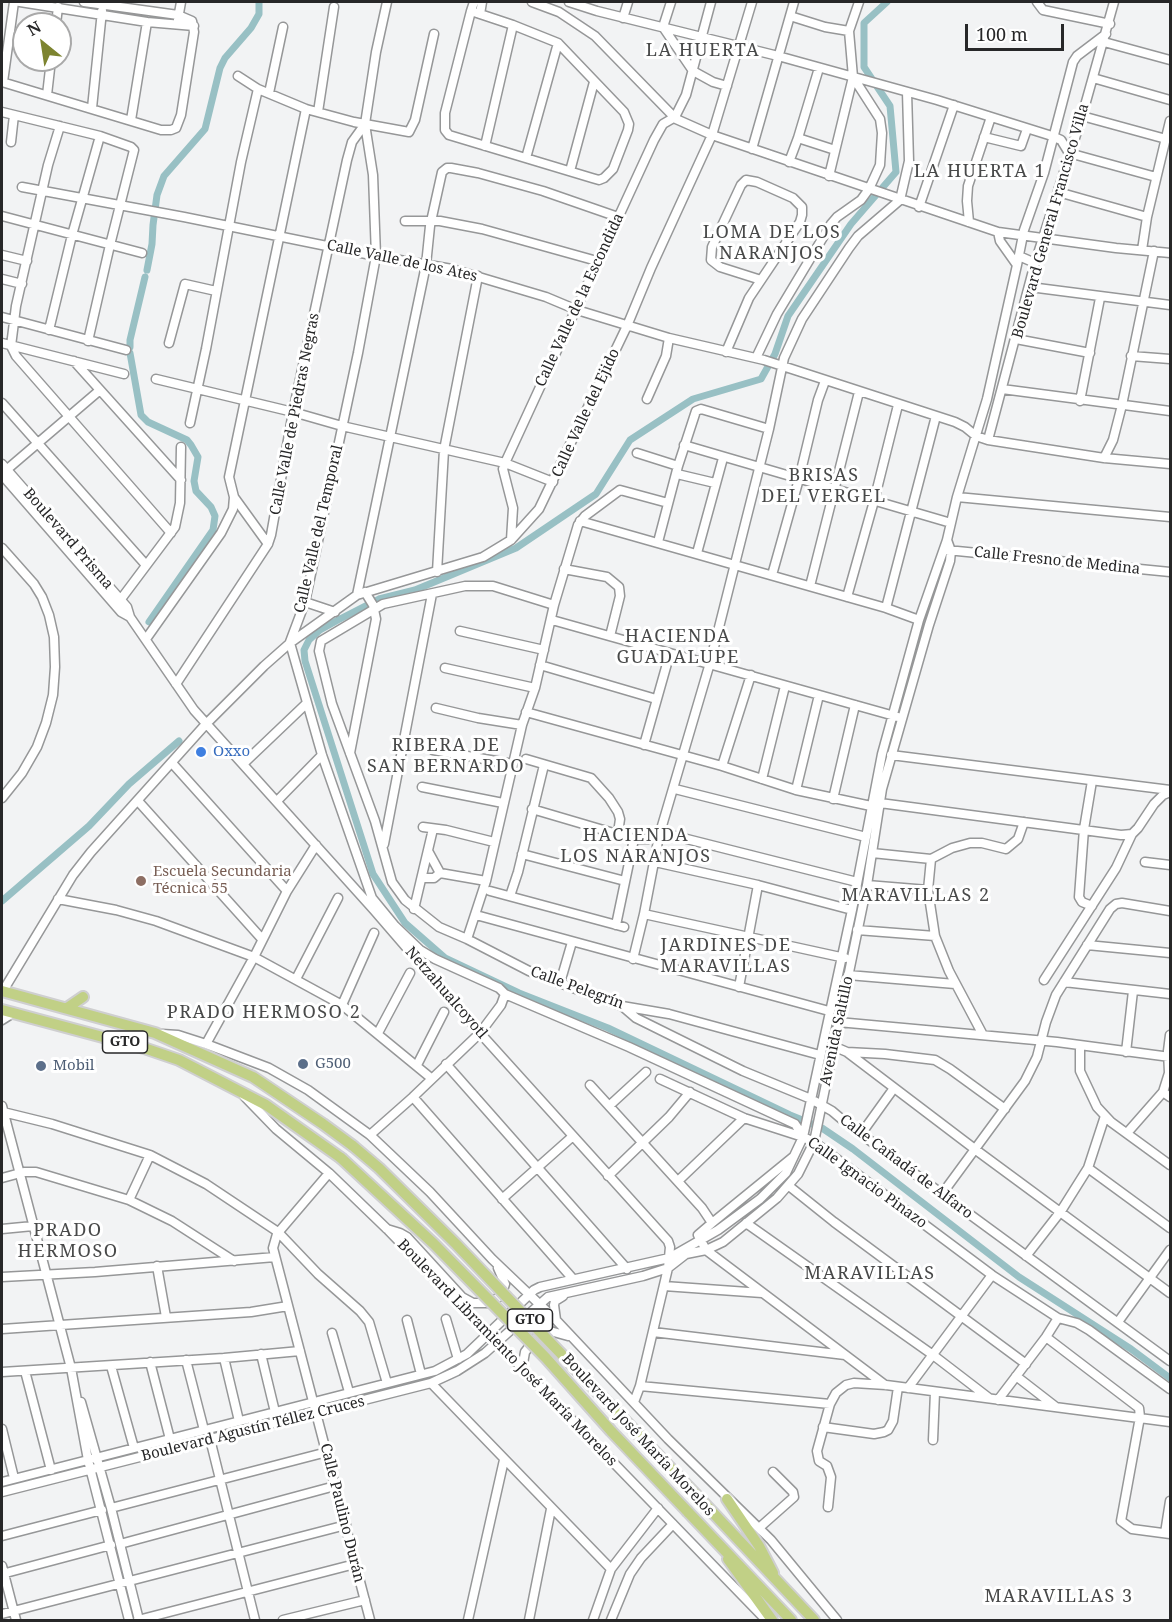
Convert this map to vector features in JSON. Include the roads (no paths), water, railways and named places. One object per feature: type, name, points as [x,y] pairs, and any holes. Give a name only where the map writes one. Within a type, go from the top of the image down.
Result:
[{"type":"main road","name":"GTO","points":[[2,991],[155,1033]]},
{"type":"main road","points":[[67,1008],[83,997]]},
{"type":"main road","name":"Boulevard José María Morelos","points":[[2,1010],[160,1053],[208,1074],[282,1115],[341,1158],[442,1252],[546,1358],[611,1431],[790,1620]]},
{"type":"main road","name":"Boulevard José María Morelos","points":[[155,1033],[253,1077],[323,1124],[379,1168],[456,1244],[814,1620]]},
{"type":"main road","points":[[727,1498],[759,1546],[779,1584]]},
{"type":"main road","points":[[717,1541],[734,1570],[772,1620]]},
{"type":"street","points":[[14,2],[2,82],[161,130],[176,128],[181,115],[193,24]]},
{"type":"street","points":[[20,2],[58,8],[102,10],[131,5],[178,15],[193,24]]},
{"type":"street","points":[[86,2],[102,10],[147,22],[193,24]]},
{"type":"street","points":[[177,25],[181,2]]},
{"type":"street","name":"Calle Valle del Temporal","points":[[2,991],[73,875],[91,852],[244,685],[290,643],[305,602],[358,353],[376,256],[373,175],[366,124],[376,52],[387,2]]},
{"type":"street","points":[[474,2],[475,12]]},
{"type":"street","points":[[475,12],[558,44],[624,112],[629,124],[628,130],[613,169],[604,178],[592,178],[485,146],[449,135],[445,130],[444,122],[475,12],[482,2]]},
{"type":"street","points":[[532,2],[559,12],[595,36],[675,117],[712,135],[998,232],[1170,253]]},
{"type":"street","points":[[569,2],[954,105],[1052,136],[1061,140],[1069,153],[1156,177]]},
{"type":"street","points":[[623,18],[628,2]]},
{"type":"street","points":[[663,27],[671,2]]},
{"type":"street","name":"Calle Valle de la Escondida","points":[[505,463],[577,310],[597,261],[663,124],[675,117],[686,95],[711,2]]},
{"type":"street","name":"Calle Valle del Ejido","points":[[290,643],[361,593],[483,557],[511,540],[539,509],[627,326],[712,135],[752,2]]},
{"type":"street","points":[[752,149],[794,2]]},
{"type":"street","points":[[829,176],[853,77],[849,31],[859,2]]},
{"type":"street","points":[[1036,2],[1044,10],[1110,24]]},
{"type":"street","name":"Boulevard General Francisco Villa","points":[[988,440],[1035,263],[1110,24],[1114,2]]},
{"type":"street","points":[[58,8],[58,12]]},
{"type":"street","points":[[318,112],[334,8]]},
{"type":"street","points":[[92,108],[102,10]]},
{"type":"street","points":[[790,16],[825,27],[849,31]]},
{"type":"street","points":[[131,120],[147,22]]},
{"type":"street","points":[[485,146],[513,25]]},
{"type":"street","points":[[269,93],[283,27]]},
{"type":"street","points":[[663,27],[693,71],[712,82],[728,86]]},
{"type":"street","points":[[242,79],[258,89],[306,109],[409,132],[413,126],[434,34]]},
{"type":"street","points":[[1098,63],[1081,53],[1105,38],[1170,60]]},
{"type":"street","points":[[526,158],[558,44]]},
{"type":"street","name":"Avenida Saltillo","points":[[488,1335],[529,1294],[540,1287],[573,1279],[669,1263],[718,1230],[770,1190],[786,1173],[795,1155],[803,1137],[866,837],[891,754],[897,716],[945,578],[947,540],[957,497],[987,399],[1023,236],[1044,173],[1072,62],[1081,53]]},
{"type":"street","points":[[789,162],[819,68]]},
{"type":"street","points":[[47,95],[50,72]]},
{"type":"street","points":[[760,359],[777,314],[831,224],[837,216],[861,200],[871,190],[880,165],[882,134],[880,118],[853,77]]},
{"type":"street","points":[[1093,78],[1170,100]]},
{"type":"street","points":[[570,171],[594,82]]},
{"type":"street","points":[[190,423],[241,162],[258,89]]},
{"type":"street","points":[[633,959],[659,836],[675,789],[710,663],[769,429],[779,366],[802,319],[849,248],[858,236],[897,199],[909,160],[907,92]]},
{"type":"street","points":[[919,207],[954,105]]},
{"type":"street","points":[[146,639],[221,533],[233,509],[234,497],[229,477],[306,109]]},
{"type":"street","points":[[2,112],[100,136],[133,149],[88,341]]},
{"type":"street","points":[[11,142],[14,116]]},
{"type":"street","points":[[1082,116],[1166,140]]},
{"type":"street","points":[[969,222],[967,192],[991,117]]},
{"type":"street","points":[[1142,250],[1147,217],[1170,121]]},
{"type":"street","name":"Calle Valle de Piedras Negras","points":[[176,684],[268,544],[293,412],[350,149],[352,142],[366,124]]},
{"type":"street","points":[[60,126],[48,165],[44,192],[14,320],[11,345],[16,356],[171,532]]},
{"type":"street","points":[[984,137],[1021,146],[1027,129]]},
{"type":"street","points":[[49,330],[72,235],[100,136]]},
{"type":"street","points":[[798,138],[835,150]]},
{"type":"street","points":[[350,754],[376,620],[374,609],[361,593],[361,585],[426,265],[439,181],[444,169],[451,168],[523,186],[618,217]]},
{"type":"street","points":[[726,352],[749,298],[800,222],[802,207],[793,198],[757,182],[746,180],[736,195],[712,247],[711,260],[720,267],[761,280]]},
{"type":"street","name":"Calle Valle de los Ates","points":[[22,187],[478,276],[627,326],[760,359],[936,416],[965,427],[976,436],[988,440],[1104,458],[1170,464]]},
{"type":"street","points":[[1058,192],[1147,217]]},
{"type":"street","points":[[2,216],[142,253]]},
{"type":"street","points":[[405,221],[440,221],[491,231],[597,261]]},
{"type":"street","points":[[998,232],[1000,241],[1018,260],[1035,263]]},
{"type":"street","points":[[1104,458],[1113,440],[1122,405],[1154,251]]},
{"type":"street","points":[[2,255],[27,261]]},
{"type":"street","points":[[437,572],[444,450],[478,276]]},
{"type":"street","points":[[2,279],[22,284]]},
{"type":"street","points":[[169,343],[185,284],[216,291]]},
{"type":"street","points":[[1030,287],[1100,298],[1170,305]]},
{"type":"street","points":[[1080,401],[1100,298]]},
{"type":"street","points":[[2,318],[126,350]]},
{"type":"street","points":[[647,399],[666,356],[669,338]]},
{"type":"street","points":[[1016,339],[1090,353]]},
{"type":"street","points":[[2,343],[124,374]]},
{"type":"street","points":[[1131,356],[1170,359]]},
{"type":"street","points":[[74,361],[181,480]]},
{"type":"street","points":[[156,380],[505,463],[553,482]]},
{"type":"street","points":[[772,575],[825,381]]},
{"type":"street","points":[[1002,389],[1170,411]]},
{"type":"street","points":[[3,471],[100,390]]},
{"type":"street","points":[[810,586],[859,392]]},
{"type":"street","points":[[2,403],[146,565]]},
{"type":"street","points":[[847,597],[898,405]]},
{"type":"street","points":[[658,542],[677,470],[696,411],[701,410],[769,429]]},
{"type":"street","points":[[886,608],[936,416]]},
{"type":"street","points":[[684,446],[951,523]]},
{"type":"street","points":[[118,602],[171,532],[179,513],[181,447]]},
{"type":"street","points":[[637,453],[715,483]]},
{"type":"street","points":[[697,553],[723,458]]},
{"type":"street","points":[[505,463],[503,469],[513,508],[511,540]]},
{"type":"street","name":"Boulevard Prisma","points":[[3,471],[118,602],[127,607],[130,617],[207,724]]},
{"type":"street","points":[[467,939],[486,881],[522,725],[535,688],[554,605],[580,521],[614,493],[622,490],[668,503]]},
{"type":"street","points":[[234,497],[268,544]]},
{"type":"street","points":[[957,497],[1170,517]]},
{"type":"street","points":[[580,521],[734,563],[920,620]]},
{"type":"street","points":[[2,548],[34,584],[42,597],[54,637],[55,667],[53,695],[40,739],[22,773],[2,798]]},
{"type":"street","name":"Avenida Saltillo","points":[[496,1343],[548,1297],[643,1276],[686,1254],[706,1250],[723,1242],[789,1186],[807,1159],[817,1131],[867,885],[875,805],[920,620],[947,550]]},
{"type":"street","name":"Calle Fresno de Medina","points":[[947,550],[1170,572]]},
{"type":"street","points":[[564,569],[607,577],[619,587],[620,596],[610,636]]},
{"type":"street","points":[[374,609],[382,604],[465,586],[486,584],[554,605]]},
{"type":"street","points":[[383,848],[432,594]]},
{"type":"street","points":[[305,602],[335,612]]},
{"type":"street","name":"Calle Pelegrín","points":[[374,609],[326,637],[319,646],[332,704],[383,848],[392,882],[414,909],[439,927],[529,971],[622,1006],[669,1014],[820,1055]]},
{"type":"street","points":[[552,620],[897,716]]},
{"type":"street","points":[[460,631],[544,650]]},
{"type":"street","points":[[290,643],[322,755],[365,882],[378,907],[409,940],[428,955],[500,988],[505,994],[629,1047],[795,1124],[803,1137]]},
{"type":"street","points":[[644,745],[670,653]]},
{"type":"street","points":[[540,665],[656,699]]},
{"type":"street","points":[[445,668],[535,688]]},
{"type":"street","points":[[722,766],[751,675]]},
{"type":"street","points":[[762,779],[785,686]]},
{"type":"street","points":[[796,790],[819,695]]},
{"type":"street","points":[[243,764],[307,703]]},
{"type":"street","points":[[833,799],[855,705]]},
{"type":"street","points":[[436,708],[522,725]]},
{"type":"street","points":[[526,712],[833,799],[1126,836],[1132,834]]},
{"type":"street","name":"Netzahualcoyotl","points":[[207,724],[480,1033],[668,1241],[669,1263]]},
{"type":"street","points":[[433,750],[513,764]]},
{"type":"street","points":[[891,754],[1170,791]]},
{"type":"street","points":[[277,801],[322,755]]},
{"type":"street","points":[[526,759],[583,775],[595,781],[618,812],[620,819],[618,833]]},
{"type":"street","points":[[172,763],[287,891]]},
{"type":"street","points":[[510,896],[544,765]]},
{"type":"street","points":[[1092,781],[1084,829],[1079,897],[1082,902],[1092,906]]},
{"type":"street","points":[[422,787],[503,803]]},
{"type":"street","points":[[675,789],[866,837]]},
{"type":"street","points":[[1044,980],[1116,868],[1132,834],[1154,804],[1170,791]]},
{"type":"street","points":[[138,801],[262,939]]},
{"type":"street","points":[[532,809],[634,839],[648,840],[659,836],[675,836],[857,882]]},
{"type":"street","points":[[872,853],[931,860],[952,848],[970,843],[1006,849],[1015,843],[1024,822]]},
{"type":"street","points":[[423,828],[495,842]]},
{"type":"street","points":[[414,909],[433,829]]},
{"type":"street","points":[[490,891],[620,926],[625,881],[634,839]]},
{"type":"street","points":[[206,1044],[287,891],[316,845]]},
{"type":"street","points":[[428,851],[440,873]]},
{"type":"street","points":[[522,854],[625,881]]},
{"type":"street","points":[[931,860],[928,890],[935,936],[955,984],[983,1035]]},
{"type":"street","points":[[655,862],[852,909]]},
{"type":"street","points":[[1145,862],[1170,865]]},
{"type":"street","points":[[422,878],[434,878],[440,873],[486,881]]},
{"type":"street","points":[[739,987],[758,885]]},
{"type":"street","points":[[867,885],[928,890]]},
{"type":"street","points":[[297,979],[338,898]]},
{"type":"street","points":[[58,899],[116,910],[156,921],[254,957],[342,1005],[431,1078]]},
{"type":"street","points":[[942,1194],[1032,1070],[1051,1006],[1110,909],[1116,904],[1130,904],[1170,911]]},
{"type":"street","points":[[644,914],[852,959]]},
{"type":"street","points":[[476,915],[829,1011]]},
{"type":"street","points":[[857,930],[935,936]]},
{"type":"street","points":[[342,1005],[374,933]]},
{"type":"street","points":[[560,983],[572,942]]},
{"type":"street","points":[[1087,945],[1170,953]]},
{"type":"street","points":[[378,1033],[410,973]]},
{"type":"street","points":[[848,975],[955,984]]},
{"type":"street","points":[[1064,982],[1170,994]]},
{"type":"street","points":[[1126,1052],[1132,991]]},
{"type":"street","points":[[370,1135],[480,1033],[497,1010],[505,994]]},
{"type":"street","name":"Calle Cañadá de Alfaro","points":[[622,1006],[636,1018],[821,1107],[1170,1361]]},
{"type":"street","points":[[2,1020],[13,1012]]},
{"type":"street","points":[[417,1065],[444,1012]]},
{"type":"street","points":[[838,1022],[1080,1045],[1169,1057]]},
{"type":"street","points":[[155,1033],[178,1035],[269,1068],[324,1101],[370,1135],[430,1192],[492,1259],[556,1320],[727,1498],[759,1528],[837,1620]]},
{"type":"street","points":[[1126,1133],[1167,1094],[1170,1035]]},
{"type":"street","points":[[1080,1045],[1080,1071],[1090,1096],[1104,1116],[1170,1165]]},
{"type":"street","points":[[833,1046],[847,1052],[1170,1293]]},
{"type":"street","points":[[847,1052],[935,1060],[1005,1109]]},
{"type":"street","points":[[446,1065],[627,1269]]},
{"type":"street","points":[[609,1106],[646,1072]]},
{"type":"street","name":"Calle Ignacio Pinazo","points":[[660,1078],[744,1118],[814,1142],[992,1275],[1058,1318],[1083,1326],[1170,1389]]},
{"type":"street","points":[[590,1085],[702,1208],[711,1223]]},
{"type":"street","points":[[861,1134],[894,1088]]},
{"type":"street","name":"Boulevard Libramiento José María Morelos","points":[[241,1092],[276,1129],[329,1173],[387,1229],[766,1620]]},
{"type":"street","points":[[608,1176],[669,1117],[690,1092]]},
{"type":"street","points":[[413,1097],[573,1279]]},
{"type":"street","points":[[129,1620],[119,1585],[115,1545],[107,1509],[76,1404],[71,1368],[19,1174],[4,1127],[2,1109],[150,1155],[206,1184],[279,1232],[318,1274],[360,1311],[369,1322],[387,1383]]},
{"type":"street","points":[[1026,1256],[1060,1211],[1088,1168],[1104,1116]]},
{"type":"street","points":[[678,1181],[744,1118]]},
{"type":"street","points":[[502,1199],[573,1136]]},
{"type":"street","points":[[129,1200],[150,1155]]},
{"type":"street","points":[[795,1155],[698,1235],[706,1250],[886,1385]]},
{"type":"street","points":[[1088,1168],[1170,1228]]},
{"type":"street","points":[[2,1178],[36,1172],[129,1200],[149,1208],[180,1226],[234,1261]]},
{"type":"street","points":[[279,1232],[329,1173]]},
{"type":"street","points":[[789,1186],[1026,1364]]},
{"type":"street","points":[[746,1223],[994,1399]]},
{"type":"street","points":[[2,1229],[33,1226]]},
{"type":"street","points":[[387,1229],[407,1238],[462,1297],[473,1303],[481,1304],[495,1300],[504,1290],[504,1280],[492,1259]]},
{"type":"street","name":"Calle Paulino Durán","points":[[279,1232],[273,1242],[275,1257],[370,1620]]},
{"type":"street","points":[[1118,1322],[1170,1250]]},
{"type":"street","points":[[2,1277],[275,1257]]},
{"type":"street","points":[[634,1402],[640,1386],[669,1263]]},
{"type":"street","points":[[157,1266],[166,1317]]},
{"type":"street","points":[[908,1388],[960,1315],[992,1275]]},
{"type":"street","points":[[664,1286],[763,1293]]},
{"type":"street","points":[[556,1320],[555,1301],[573,1292]]},
{"type":"street","points":[[2,1329],[251,1312],[288,1306]]},
{"type":"street","points":[[994,1399],[1026,1364],[1058,1318]]},
{"type":"street","points":[[446,1319],[458,1359]]},
{"type":"street","points":[[407,1320],[421,1374]]},
{"type":"street","points":[[522,1369],[525,1352],[539,1334],[550,1330],[573,1339]]},
{"type":"street","points":[[653,1332],[845,1355]]},
{"type":"street","points":[[332,1333],[349,1392]]},
{"type":"street","name":"Boulevard Agustín Téllez Cruces","points":[[2,1482],[435,1371],[458,1359],[488,1335]]},
{"type":"street","points":[[1046,1337],[1140,1410],[1121,1514],[1123,1524],[1132,1529],[1168,1534],[1170,1502]]},
{"type":"street","name":"Boulevard Agustín Téllez Cruces","points":[[2,1492],[431,1383],[457,1371],[496,1343]]},
{"type":"street","points":[[2,1372],[300,1351]]},
{"type":"street","points":[[261,1354],[275,1412]]},
{"type":"street","points":[[224,1358],[239,1420]]},
{"type":"street","points":[[186,1360],[204,1430]]},
{"type":"street","points":[[150,1362],[170,1439]]},
{"type":"street","points":[[111,1366],[134,1448]]},
{"type":"street","points":[[25,1371],[51,1470]]},
{"type":"street","points":[[1016,1376],[1056,1408]]},
{"type":"street","points":[[431,1383],[611,1569]]},
{"type":"street","points":[[828,1507],[831,1477],[827,1466],[819,1461],[817,1451],[831,1404],[840,1387],[846,1385],[865,1383],[886,1385],[1170,1422]]},
{"type":"street","points":[[640,1386],[831,1404]]},
{"type":"street","points":[[824,1427],[874,1434],[888,1430],[893,1421],[898,1387]]},
{"type":"street","points":[[933,1440],[935,1392]]},
{"type":"street","points":[[2,1429],[14,1478]]},
{"type":"street","points":[[210,1439],[255,1620]]},
{"type":"street","points":[[2,1536],[327,1452]]},
{"type":"street","points":[[468,1620],[504,1460]]},
{"type":"street","points":[[759,1528],[794,1497],[793,1492],[773,1472]]},
{"type":"street","points":[[14,1616],[2,1571],[229,1516],[335,1486]]},
{"type":"street","points":[[593,1620],[611,1569],[658,1508]]},
{"type":"street","points":[[530,1620],[551,1509]]},
{"type":"street","points":[[611,1620],[630,1574],[641,1558],[673,1524]]},
{"type":"street","points":[[2,1614],[14,1616],[119,1585],[346,1525]]},
{"type":"street","points":[[115,1545],[130,1582],[139,1620],[355,1564]]},
{"type":"street","points":[[283,1620],[364,1600]]},
{"type":"waterway","points":[[147,270],[157,195],[164,176],[205,129],[220,68],[225,58],[251,28],[259,14],[259,2]]},
{"type":"waterway","points":[[887,2],[864,23],[864,67],[890,106],[896,172],[851,224],[788,316],[775,354],[761,379],[693,399],[630,440],[596,494],[516,548],[415,590],[379,599],[320,630],[309,640],[304,650],[305,661],[373,874],[405,923],[445,958],[519,993],[608,1028],[822,1128],[853,1149],[1019,1277],[1131,1349],[1170,1378]]},
{"type":"waterway","points":[[130,347],[145,277]]},
{"type":"waterway","points":[[130,353],[141,415],[148,422],[187,440],[191,445],[198,457],[194,481],[196,491],[211,507],[215,516],[213,530],[149,622]]},
{"type":"waterway","points":[[2,901],[89,826],[129,784],[179,741]]},
{"type":"place","name":"Oxxo","points":[[201,752]]},
{"type":"place","name":"Escuela Secundaria Técnica 55","points":[[141,881]]},
{"type":"place","name":"G500","points":[[303,1064]]},
{"type":"place","name":"Mobil","points":[[41,1066]]},
{"type":"district","name":"LA HUERTA","points":[[703,51]]},
{"type":"district","name":"LA HUERTA 1","points":[[980,172]]},
{"type":"district","name":"LOMA DE LOS NARANJOS","points":[[772,243]]},
{"type":"district","name":"BRISAS DEL VERGEL","points":[[824,486]]},
{"type":"district","name":"HACIENDA GUADALUPE","points":[[678,647]]},
{"type":"district","name":"RIBERA DE SAN BERNARDO","points":[[446,756]]},
{"type":"district","name":"HACIENDA LOS NARANJOS","points":[[636,846]]},
{"type":"district","name":"MARAVILLAS 2","points":[[916,896]]},
{"type":"district","name":"JARDINES DE MARAVILLAS","points":[[726,956]]},
{"type":"district","name":"PRADO HERMOSO 2","points":[[264,1013]]},
{"type":"district","name":"PRADO HERMOSO","points":[[68,1241]]},
{"type":"district","name":"MARAVILLAS","points":[[870,1274]]},
{"type":"district","name":"MARAVILLAS 3","points":[[1059,1597]]}]
